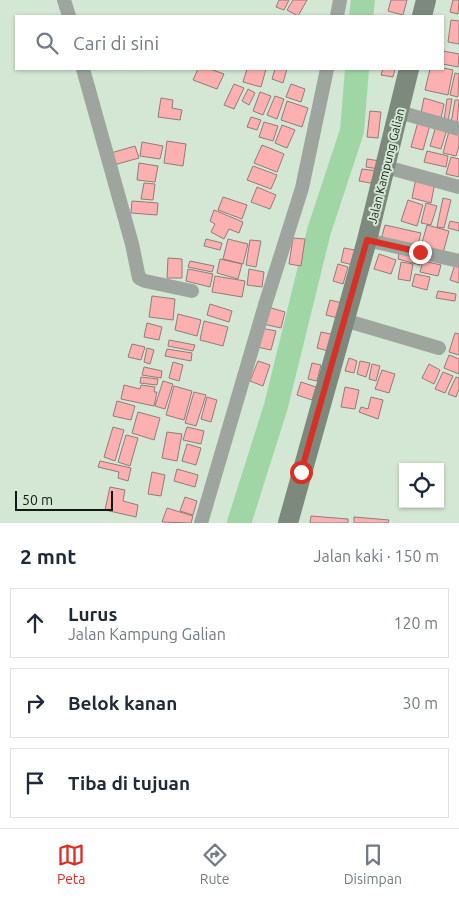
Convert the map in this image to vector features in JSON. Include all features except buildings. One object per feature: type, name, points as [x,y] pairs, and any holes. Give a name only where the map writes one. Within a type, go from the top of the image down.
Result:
[{"type":"main road","points":[[422,15],[426,0]]},
{"type":"main road","name":"Jalan Kampung Galian","points":[[288,523],[367,240],[410,70]]},
{"type":"street","points":[[64,0],[69,15]]},
{"type":"street","points":[[337,15],[340,0]]},
{"type":"street","points":[[83,70],[132,244],[139,278],[192,291]]},
{"type":"street","points":[[201,523],[265,305],[302,188],[327,70]]},
{"type":"street","points":[[399,112],[459,129]]},
{"type":"street","points":[[386,167],[459,187]]},
{"type":"street","points":[[367,240],[459,260]]},
{"type":"street","points":[[344,320],[439,348]]},
{"type":"waterway","points":[[361,15],[363,0]]},
{"type":"waterway","points":[[239,523],[276,406],[319,231],[352,131],[357,70]]},
{"type":"route","points":[[301,472],[367,240],[420,252]]}]
